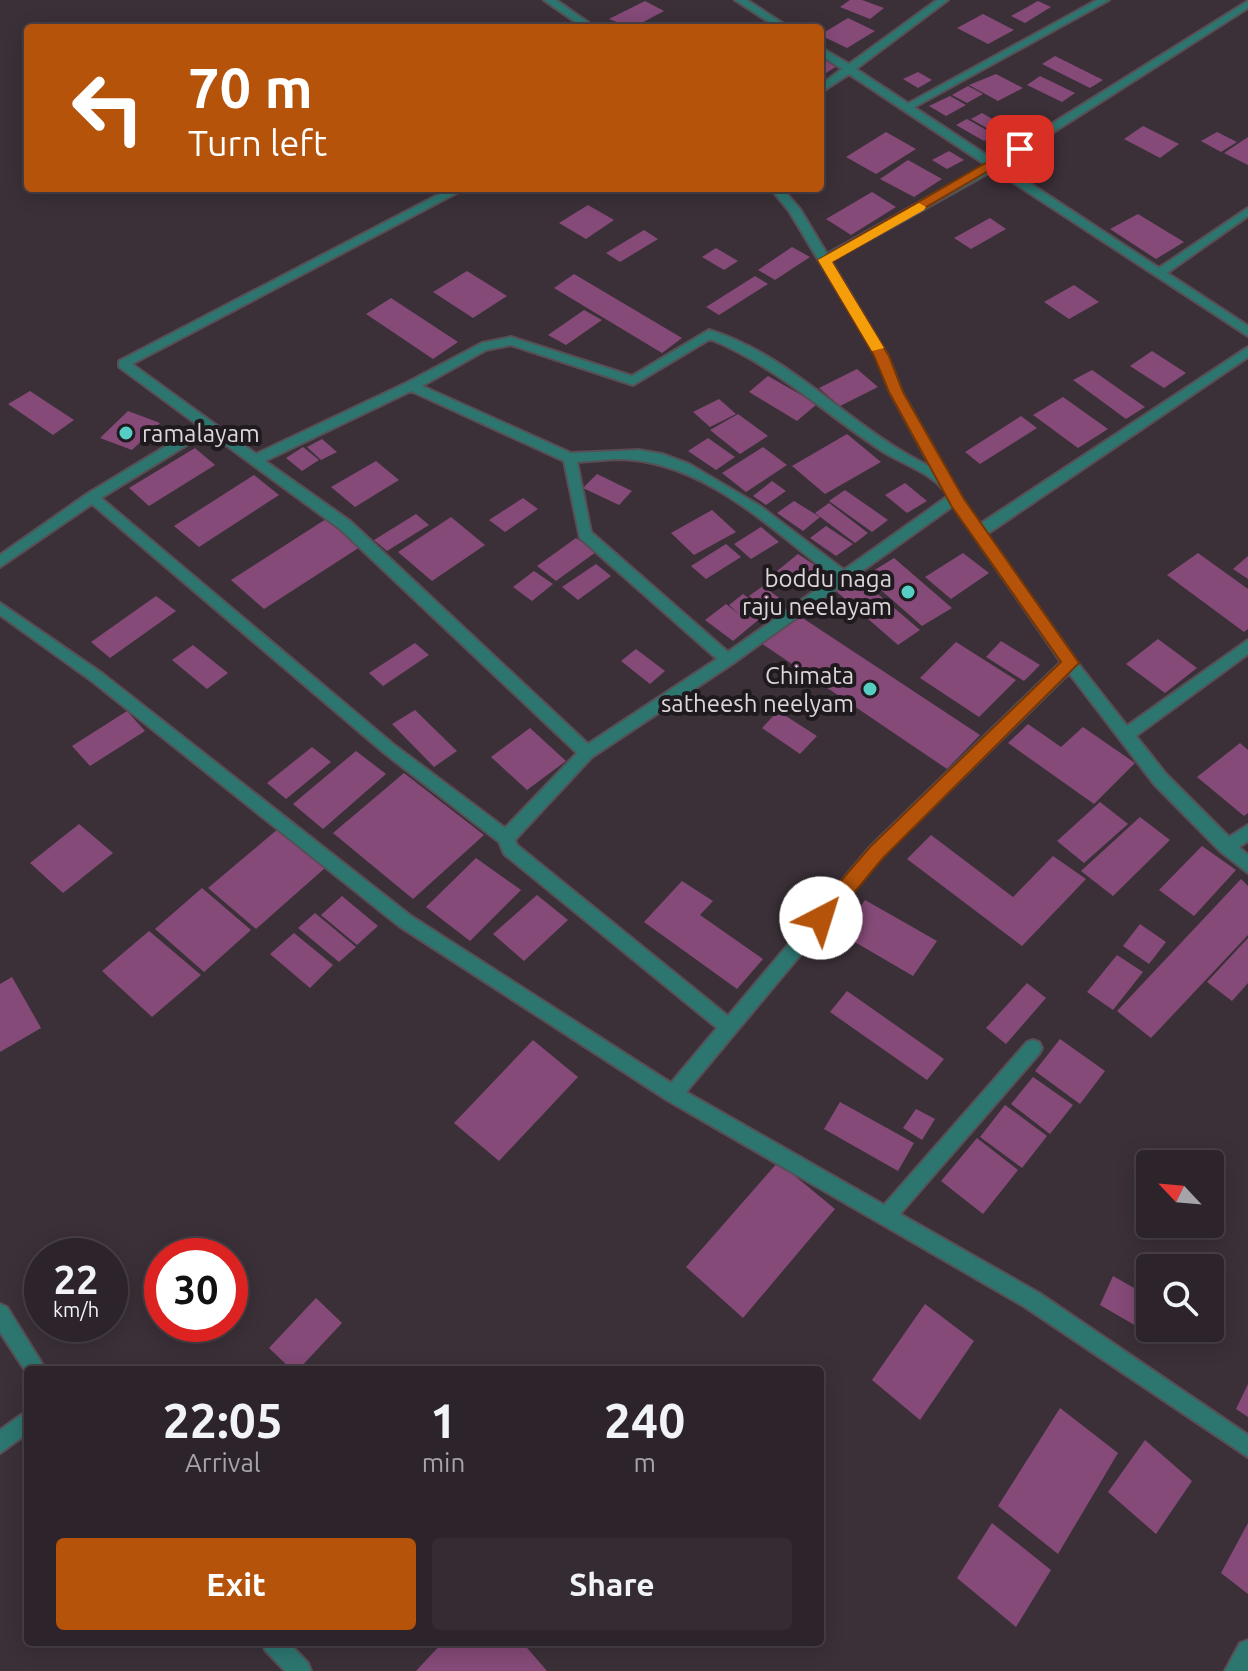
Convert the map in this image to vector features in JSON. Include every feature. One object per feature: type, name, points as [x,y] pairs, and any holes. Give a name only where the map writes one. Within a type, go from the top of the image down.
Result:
[{"type":"street","points":[[549,0],[585,24]]},
{"type":"street","points":[[740,0],[779,24]]},
{"type":"street","points":[[824,87],[943,0]]},
{"type":"street","points":[[905,108],[1104,0]]},
{"type":"street","points":[[824,260],[994,165],[1248,4]]},
{"type":"street","points":[[824,53],[1248,332]]},
{"type":"street","points":[[452,192],[123,364],[345,525],[587,753]]},
{"type":"street","points":[[779,192],[794,209],[882,356],[896,392],[955,498],[1070,663],[1160,779],[1248,866]]},
{"type":"street","points":[[1158,274],[1248,211]]},
{"type":"street","points":[[255,460],[411,386],[482,347],[511,341],[633,381],[709,334],[733,342],[813,394],[909,465],[944,479]]},
{"type":"street","points":[[979,532],[1248,351]]},
{"type":"street","points":[[411,386],[570,458],[621,453],[663,459],[705,477],[842,576]]},
{"type":"street","points":[[0,562],[92,497],[208,426]]},
{"type":"street","points":[[570,458],[585,534],[727,660]]},
{"type":"street","points":[[92,497],[388,748],[506,838],[510,849],[729,1027]]},
{"type":"street","points":[[506,838],[587,753],[727,660],[955,498]]},
{"type":"street","points":[[0,608],[98,678],[405,921],[673,1094],[1032,1300],[1248,1447]]},
{"type":"street","points":[[1126,735],[1248,646]]},
{"type":"street","points":[[673,1094],[876,852],[1070,663]]},
{"type":"street","points":[[1227,847],[1248,832]]},
{"type":"street","points":[[886,1216],[1033,1048]]},
{"type":"street","points":[[0,1314],[33,1366]]},
{"type":"street","points":[[0,1443],[24,1423]]},
{"type":"street","points":[[277,1646],[300,1671]]},
{"type":"street","points":[[1236,1671],[1248,1651]]},
{"type":"building","points":[[850,0],[862,0],[884,8],[870,19],[840,7]]},
{"type":"building","points":[[645,1],[664,11],[640,24],[622,24],[609,19]]},
{"type":"building","points":[[1038,1],[1051,7],[1025,23],[1011,16]]},
{"type":"building","points":[[983,14],[1014,30],[988,44],[957,28]]},
{"type":"building","points":[[848,18],[875,31],[847,48],[824,37],[824,33]]},
{"type":"building","points":[[1055,56],[1103,80],[1090,88],[1042,64]]},
{"type":"building","points":[[824,57],[840,64],[824,74]]},
{"type":"building","points":[[918,72],[932,80],[918,88],[903,79]]},
{"type":"building","points":[[996,74],[1023,88],[998,101],[969,85]]},
{"type":"building","points":[[1040,76],[1075,93],[1062,102],[1027,85]]},
{"type":"building","points":[[968,86],[983,94],[967,103],[952,95]]},
{"type":"building","points":[[950,96],[966,105],[946,116],[929,106]]},
{"type":"building","points":[[982,113],[1009,129],[999,135],[971,119]]},
{"type":"building","points":[[967,119],[995,135],[984,141],[956,125]]},
{"type":"building","points":[[1143,126],[1179,144],[1160,158],[1124,139]]},
{"type":"building","points":[[886,132],[916,149],[876,174],[846,157]]},
{"type":"building","points":[[1217,132],[1237,142],[1221,152],[1201,141]]},
{"type":"building","points":[[1248,137],[1248,165],[1224,153]]},
{"type":"building","points":[[949,151],[964,160],[947,169],[932,160]]},
{"type":"building","points":[[908,160],[942,179],[914,197],[880,179]]},
{"type":"building","points":[[872,192],[896,207],[851,235],[826,219]]},
{"type":"building","points":[[588,205],[614,220],[586,239],[559,223]]},
{"type":"building","points":[[1138,214],[1184,242],[1156,259],[1110,229]]},
{"type":"building","points":[[990,218],[1006,229],[971,249],[954,238]]},
{"type":"building","points":[[644,230],[658,239],[620,262],[606,253]]},
{"type":"building","points":[[792,247],[810,257],[775,280],[758,270]]},
{"type":"building","points":[[716,248],[738,261],[724,270],[702,257]]},
{"type":"building","points":[[467,271],[507,296],[473,318],[433,292]]},
{"type":"building","points":[[574,274],[682,338],[662,353],[554,288]]},
{"type":"building","points":[[755,276],[768,284],[719,315],[706,307]]},
{"type":"building","points":[[1074,285],[1099,302],[1069,319],[1044,302]]},
{"type":"building","points":[[391,298],[458,342],[433,359],[366,314]]},
{"type":"building","points":[[584,310],[602,320],[566,345],[548,335]]},
{"type":"building","points":[[1152,351],[1186,373],[1164,388],[1130,366]]},
{"type":"building","points":[[857,369],[878,387],[840,406],[819,388]]},
{"type":"building","points":[[1092,370],[1145,407],[1126,419],[1073,380]]},
{"type":"building","points":[[768,376],[817,404],[797,421],[749,392]]},
{"type":"building","points":[[30,391],[74,420],[53,435],[8,404]]},
{"type":"building","points":[[1063,397],[1108,429],[1078,448],[1033,415]]},
{"type":"building","points":[[719,399],[736,414],[710,427],[693,412]]},
{"type":"building","points":[[128,411],[160,423],[132,450],[100,438]]},
{"type":"building","points":[[738,414],[768,436],[740,454],[710,430]]},
{"type":"building","points":[[1021,416],[1037,428],[980,464],[965,452]]},
{"type":"building","points":[[847,434],[881,462],[825,494],[792,466]]},
{"type":"building","points":[[708,438],[735,457],[716,470],[688,451]]},
{"type":"building","points":[[322,439],[337,452],[321,460],[307,447]]},
{"type":"building","points":[[303,447],[319,460],[302,471],[286,458]]},
{"type":"building","points":[[763,447],[787,465],[746,492],[722,473]]},
{"type":"building","points":[[195,448],[215,465],[149,506],[129,488]]},
{"type":"building","points":[[376,461],[399,480],[355,507],[331,487]]},
{"type":"building","points":[[597,474],[632,491],[619,505],[583,488]]},
{"type":"building","points":[[254,475],[279,495],[199,547],[174,526]]},
{"type":"building","points":[[772,481],[786,491],[766,505],[753,496]]},
{"type":"building","points":[[905,483],[927,501],[907,513],[885,495]]},
{"type":"building","points":[[845,490],[888,520],[872,532],[829,501]]},
{"type":"building","points":[[523,498],[538,509],[505,532],[489,520]]},
{"type":"building","points":[[794,501],[820,517],[803,531],[777,513]]},
{"type":"building","points":[[829,503],[868,533],[855,543],[815,513]]},
{"type":"building","points":[[712,510],[736,532],[694,555],[671,533]]},
{"type":"building","points":[[416,514],[429,525],[387,551],[374,540]]},
{"type":"building","points":[[451,517],[485,545],[432,581],[398,552]]},
{"type":"building","points":[[326,519],[360,547],[264,609],[231,580]]},
{"type":"building","points":[[826,526],[853,544],[836,556],[810,538]]},
{"type":"building","points":[[761,527],[779,542],[751,559],[734,544]]},
{"type":"building","points":[[576,538],[596,552],[556,581],[537,566]]},
{"type":"building","points":[[726,544],[741,557],[706,579],[691,566]]},
{"type":"building","points":[[963,553],[989,573],[951,599],[925,577]]},
{"type":"building","points":[[1198,553],[1248,589],[1248,629],[1244,632],[1167,575]]},
{"type":"building","points":[[798,554],[822,570],[801,587],[777,571]]},
{"type":"building","points":[[1248,556],[1248,579],[1233,569]]},
{"type":"building","name":"boddu naga raju neelayam","points":[[894,558],[952,608],[922,626],[865,576]]},
{"type":"building","points":[[596,564],[611,576],[578,600],[562,587]]},
{"type":"building","points":[[534,571],[553,584],[532,601],[513,587]]},
{"type":"building","points":[[858,577],[920,630],[898,645],[836,591]]},
{"type":"building","points":[[763,586],[782,600],[768,610],[749,596]]},
{"type":"building","points":[[743,594],[768,612],[733,641],[705,620],[726,604],[740,615],[729,605]]},
{"type":"building","points":[[156,596],[176,611],[110,658],[91,642]]},
{"type":"building","name":"Chimata satheesh neelyam","points":[[795,613],[980,735],[947,769],[761,643]]},
{"type":"building","points":[[1158,639],[1197,668],[1165,693],[1126,664]]},
{"type":"building","points":[[1001,641],[1040,665],[1024,681],[986,657]]},
{"type":"building","points":[[956,642],[1016,680],[979,717],[920,678]]},
{"type":"building","points":[[415,643],[429,655],[383,686],[369,673]]},
{"type":"building","points":[[193,645],[228,673],[207,689],[172,660]]},
{"type":"building","points":[[636,649],[665,671],[650,684],[621,661]]},
{"type":"building","points":[[415,710],[457,751],[434,767],[392,724]]},
{"type":"building","points":[[127,711],[145,731],[90,766],[72,746]]},
{"type":"building","points":[[778,711],[817,736],[800,754],[762,728]]},
{"type":"building","points":[[1028,724],[1061,747],[1083,727],[1135,763],[1094,804],[1008,743]]},
{"type":"building","points":[[530,728],[566,761],[527,790],[491,757]]},
{"type":"building","points":[[1240,743],[1248,750],[1248,813],[1244,816],[1197,777]]},
{"type":"building","points":[[312,747],[331,762],[286,799],[267,783]]},
{"type":"building","points":[[356,751],[386,774],[323,829],[293,804]]},
{"type":"building","points":[[404,773],[484,835],[413,899],[333,833]]},
{"type":"building","points":[[1100,802],[1128,824],[1084,863],[1057,841]]},
{"type":"building","points":[[1140,817],[1170,840],[1113,896],[1081,871]]},
{"type":"building","points":[[79,824],[113,853],[63,893],[30,863]]},
{"type":"building","points":[[278,829],[325,868],[256,929],[208,888]]},
{"type":"building","points":[[931,835],[1013,897],[1053,856],[1086,879],[1022,946],[907,859]]},
{"type":"building","points":[[1202,846],[1236,870],[1194,916],[1159,890]]},
{"type":"building","points":[[476,858],[521,890],[470,941],[426,907]]},
{"type":"building","points":[[1241,879],[1248,886],[1248,935],[1151,1038],[1117,1011]]},
{"type":"building","points":[[682,881],[713,901],[700,915],[763,959],[737,989],[644,922]]},
{"type":"building","points":[[202,888],[251,930],[204,972],[155,929]]},
{"type":"building","points":[[537,895],[568,920],[524,961],[493,934]]},
{"type":"building","points":[[342,896],[378,926],[357,945],[321,915]]},
{"type":"building","points":[[865,900],[937,941],[913,976],[841,934]]},
{"type":"building","points":[[315,913],[356,947],[339,962],[298,928]]},
{"type":"building","points":[[1140,924],[1166,942],[1149,964],[1123,946]]},
{"type":"building","points":[[149,931],[201,975],[152,1017],[102,971]]},
{"type":"building","points":[[294,933],[333,965],[310,988],[270,954]]},
{"type":"building","points":[[1248,938],[1248,983],[1232,1001],[1207,982]]},
{"type":"building","points":[[1117,955],[1143,972],[1113,1010],[1087,992]]},
{"type":"building","points":[[12,977],[41,1028],[0,1052],[0,984]]},
{"type":"building","points":[[1027,983],[1046,998],[1006,1044],[986,1028]]},
{"type":"building","points":[[847,991],[944,1059],[927,1080],[830,1012]]},
{"type":"building","points":[[1060,1039],[1105,1071],[1080,1104],[1035,1071]]},
{"type":"building","points":[[533,1040],[578,1077],[499,1161],[454,1123]]},
{"type":"building","points":[[1033,1077],[1073,1105],[1050,1134],[1011,1104]]},
{"type":"building","points":[[840,1102],[914,1143],[898,1171],[824,1129]]},
{"type":"building","points":[[1005,1105],[1047,1136],[1022,1168],[980,1137]]},
{"type":"building","points":[[916,1109],[935,1119],[922,1140],[903,1128]]},
{"type":"building","points":[[977,1138],[1018,1170],[983,1214],[941,1181]]},
{"type":"building","points":[[778,1162],[835,1209],[743,1318],[686,1267]]},
{"type":"building","points":[[1113,1276],[1136,1289],[1136,1326],[1100,1305]]},
{"type":"building","points":[[316,1298],[342,1323],[302,1366],[288,1366],[269,1348]]},
{"type":"building","points":[[925,1304],[974,1341],[920,1420],[872,1380]]},
{"type":"building","points":[[1248,1384],[1248,1417],[1236,1409]]},
{"type":"building","points":[[1060,1408],[1118,1453],[1058,1554],[998,1506]]},
{"type":"building","points":[[1145,1440],[1192,1481],[1156,1534],[1108,1492]]},
{"type":"building","points":[[992,1523],[1051,1570],[1016,1627],[957,1578]]},
{"type":"building","points":[[1248,1523],[1248,1594],[1221,1573]]},
{"type":"building","points":[[439,1646],[525,1646],[547,1671],[416,1671]]},
{"type":"slow traffic","points":[[877,348],[824,260],[919,207]]},
{"type":"place","name":"ramalayam","points":[[126,433]]},
{"type":"place","name":"boddu naga raju neelayam","points":[[908,592]]},
{"type":"place","name":"Chimata satheesh neelyam","points":[[870,689]]},
{"type":"route","points":[[821,918],[876,852],[1070,663],[958,503],[896,392],[882,356],[824,260],[1020,149]]}]
